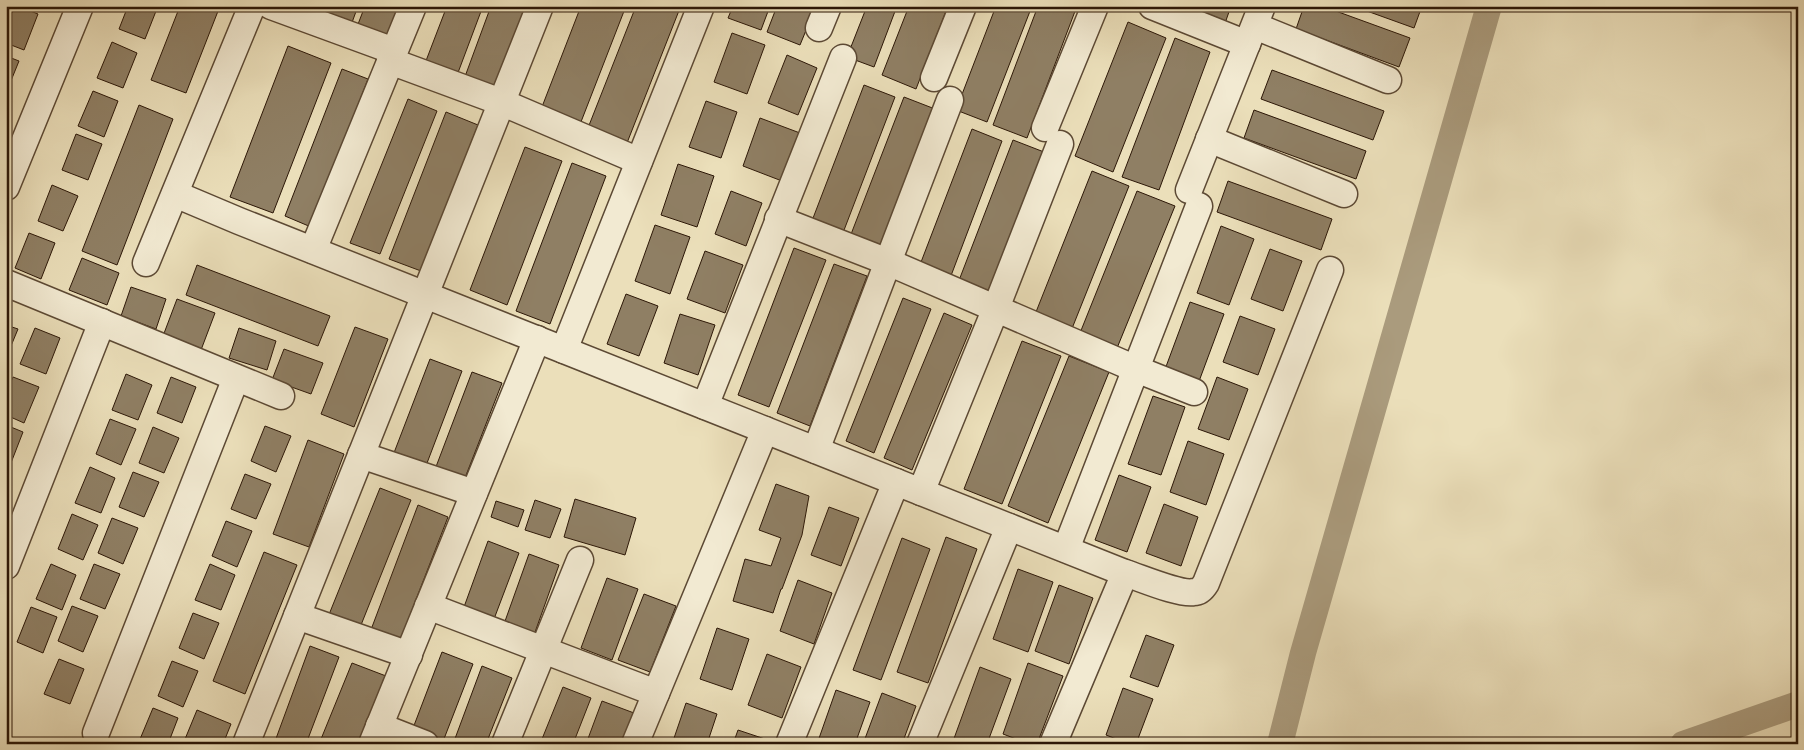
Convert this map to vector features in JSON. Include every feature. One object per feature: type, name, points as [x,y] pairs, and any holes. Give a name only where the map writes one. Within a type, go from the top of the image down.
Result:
[{"type":"street","points":[[6,187],[80,6]]},
{"type":"street","points":[[146,262],[252,6]]},
{"type":"street","points":[[272,6],[639,160]]},
{"type":"street","points":[[313,250],[413,6]]},
{"type":"street","points":[[246,744],[540,6]]},
{"type":"street","points":[[564,350],[700,6]]},
{"type":"street","points":[[934,78],[963,6]]},
{"type":"street","points":[[921,492],[996,308],[1095,6]]},
{"type":"street","points":[[1152,6],[1255,25],[1388,80]]},
{"type":"street","points":[[1066,550],[1136,369],[1194,198],[1209,139],[1255,25]]},
{"type":"street","points":[[705,406],[842,58]]},
{"type":"street","points":[[816,450],[950,100]]},
{"type":"street","points":[[1209,139],[1344,194]]},
{"type":"street","points":[[175,194],[1066,550],[1125,573],[1177,590],[1193,593],[1201,590],[1206,583],[1330,270]]},
{"type":"street","points":[[778,219],[888,262],[1136,369],[1194,392]]},
{"type":"street","points":[[6,283],[281,396]]},
{"type":"street","points":[[6,566],[102,322]]},
{"type":"street","points":[[425,744],[376,735],[537,339]]},
{"type":"street","points":[[96,733],[236,378]]},
{"type":"street","points":[[635,744],[765,430]]},
{"type":"street","points":[[361,455],[474,493]]},
{"type":"street","points":[[789,744],[896,482]]},
{"type":"street","points":[[920,744],[1009,527]]},
{"type":"street","points":[[505,744],[580,560]]},
{"type":"street","points":[[1053,744],[1125,573]]},
{"type":"street","points":[[428,606],[656,693]]},
{"type":"street","points":[[297,616],[408,655]]},
{"type":"building","points":[[12,6],[18,6],[38,14],[24,50],[6,43],[6,19]]},
{"type":"building","points":[[128,6],[158,6],[145,39],[119,29]]},
{"type":"building","points":[[180,6],[220,6],[186,93],[151,80]]},
{"type":"building","points":[[305,6],[358,6],[350,28]]},
{"type":"building","points":[[365,6],[399,6],[385,44],[355,32]]},
{"type":"building","points":[[447,6],[483,6],[456,78],[424,66]]},
{"type":"building","points":[[491,6],[527,6],[495,93],[463,82]]},
{"type":"building","points":[[581,6],[626,6],[579,127],[540,112]]},
{"type":"building","points":[[636,6],[676,6],[680,8],[625,148],[586,133]]},
{"type":"building","points":[[733,6],[770,6],[761,30],[728,18]]},
{"type":"building","points":[[777,6],[816,6],[800,45],[767,32]]},
{"type":"building","points":[[867,6],[897,6],[874,67],[847,57]]},
{"type":"building","points":[[909,6],[948,6],[916,89],[882,75]]},
{"type":"building","points":[[996,6],[1032,6],[987,122],[956,110]]},
{"type":"building","points":[[1038,6],[1077,6],[1027,138],[993,125]]},
{"type":"building","points":[[1190,6],[1231,6],[1222,32],[1186,18]]},
{"type":"building","points":[[1304,6],[1322,6],[1410,38],[1399,67],[1296,29]]},
{"type":"building","points":[[1353,6],[1422,6],[1414,28]]},
{"type":"building","points":[[1128,22],[1166,38],[1113,172],[1075,156]]},
{"type":"building","points":[[732,33],[765,45],[747,94],[714,82]]},
{"type":"building","points":[[1175,38],[1210,52],[1159,190],[1122,177]]},
{"type":"building","points":[[112,42],[137,53],[123,88],[97,78]]},
{"type":"building","points":[[288,46],[331,63],[273,213],[230,197]]},
{"type":"building","points":[[787,55],[817,68],[798,115],[768,103]]},
{"type":"building","points":[[6,56],[19,61],[6,93]]},
{"type":"building","points":[[342,69],[368,79],[311,227],[285,216]]},
{"type":"building","points":[[1272,70],[1384,111],[1373,140],[1261,99]]},
{"type":"building","points":[[864,85],[895,97],[841,238],[810,226]]},
{"type":"building","points":[[93,91],[118,101],[104,137],[78,126]]},
{"type":"building","points":[[904,97],[935,109],[878,254],[848,242]]},
{"type":"building","points":[[408,99],[437,111],[380,254],[350,243]]},
{"type":"building","points":[[706,101],[737,112],[721,158],[689,147]]},
{"type":"building","points":[[139,105],[173,119],[117,265],[82,251]]},
{"type":"building","points":[[1254,110],[1366,151],[1356,179],[1244,138]]},
{"type":"building","points":[[446,112],[478,125],[421,271],[389,259]]},
{"type":"building","points":[[760,118],[800,133],[782,181],[743,166]]},
{"type":"building","points":[[972,129],[1002,141],[949,281],[918,270]]},
{"type":"building","points":[[76,134],[102,144],[88,180],[62,170]]},
{"type":"building","points":[[1013,140],[1044,152],[988,295],[958,283]]},
{"type":"building","points":[[525,147],[562,161],[507,305],[470,290]]},
{"type":"building","points":[[572,163],[606,176],[550,324],[516,311]]},
{"type":"building","points":[[678,164],[714,176],[697,227],[661,215]]},
{"type":"building","points":[[1092,171],[1129,186],[1071,331],[1034,317]]},
{"type":"building","points":[[1228,181],[1332,219],[1321,250],[1217,212]]},
{"type":"building","points":[[52,185],[78,196],[63,231],[38,221]]},
{"type":"building","points":[[731,191],[762,203],[746,246],[715,234]]},
{"type":"building","points":[[1137,191],[1175,206],[1115,353],[1078,338]]},
{"type":"building","points":[[655,225],[690,237],[670,294],[635,281]]},
{"type":"building","points":[[1221,226],[1254,239],[1229,305],[1197,293]]},
{"type":"building","points":[[29,233],[55,243],[41,279],[15,268]]},
{"type":"building","points":[[794,248],[826,260],[769,407],[738,395]]},
{"type":"building","points":[[1270,249],[1302,261],[1283,311],[1251,299]]},
{"type":"building","points":[[705,251],[743,265],[725,313],[687,299]]},
{"type":"building","points":[[82,258],[119,273],[107,305],[69,290]]},
{"type":"building","points":[[834,264],[867,276],[810,426],[777,413]]},
{"type":"building","points":[[197,265],[330,316],[318,346],[186,295]]},
{"type":"building","points":[[131,287],[166,299],[156,329],[121,316]]},
{"type":"building","points":[[626,294],[658,306],[639,356],[607,344]]},
{"type":"building","points":[[903,298],[931,309],[874,453],[846,441]]},
{"type":"building","points":[[177,299],[215,313],[201,350],[163,336]]},
{"type":"building","points":[[1190,302],[1224,314],[1198,384],[1164,372]]},
{"type":"building","points":[[944,313],[972,325],[912,470],[884,458]]},
{"type":"building","points":[[680,314],[715,325],[698,375],[664,363]]},
{"type":"building","points":[[1240,316],[1275,329],[1258,375],[1223,362]]},
{"type":"building","points":[[6,325],[18,329],[6,358]]},
{"type":"building","points":[[355,327],[388,339],[354,427],[321,414]]},
{"type":"building","points":[[35,328],[60,338],[46,374],[20,364]]},
{"type":"building","points":[[239,328],[276,341],[267,370],[229,358]]},
{"type":"building","points":[[1022,341],[1061,356],[1002,504],[964,489]]},
{"type":"building","points":[[284,349],[323,363],[311,394],[272,380]]},
{"type":"building","points":[[1069,356],[1109,372],[1048,523],[1008,506]]},
{"type":"building","points":[[430,359],[462,371],[424,471],[392,458]]},
{"type":"building","points":[[472,372],[502,383],[463,483],[434,472]]},
{"type":"building","points":[[126,374],[152,385],[138,420],[112,410]]},
{"type":"building","points":[[13,377],[39,387],[24,423],[6,415],[6,394]]},
{"type":"building","points":[[171,377],[196,387],[182,423],[157,413]]},
{"type":"building","points":[[1217,377],[1248,389],[1229,440],[1198,429]]},
{"type":"building","points":[[1153,396],[1185,407],[1161,475],[1128,464]]},
{"type":"building","points":[[110,419],[136,429],[121,465],[96,454]]},
{"type":"building","points":[[6,425],[23,432],[9,468],[6,467]]},
{"type":"building","points":[[265,426],[291,436],[276,472],[251,461]]},
{"type":"building","points":[[153,427],[179,438],[164,473],[139,463]]},
{"type":"building","points":[[308,440],[344,454],[309,547],[273,534]]},
{"type":"building","points":[[1188,441],[1224,454],[1206,505],[1170,492]]},
{"type":"building","points":[[90,467],[115,478],[101,513],[75,503]]},
{"type":"building","points":[[133,472],[159,482],[144,517],[119,507]]},
{"type":"building","points":[[245,474],[271,484],[256,519],[231,509]]},
{"type":"building","points":[[1119,475],[1151,487],[1127,552],[1095,540]]},
{"type":"building","points":[[776,484],[809,496],[802,535],[773,613],[733,601],[745,559],[771,566],[781,538],[759,530]]},
{"type":"building","points":[[380,488],[411,500],[359,630],[328,617]]},
{"type":"building","points":[[575,499],[636,518],[625,555],[564,537]]},
{"type":"building","points":[[535,500],[561,509],[550,538],[525,530]]},
{"type":"building","points":[[496,501],[524,510],[518,527],[491,517]]},
{"type":"building","points":[[1164,504],[1198,517],[1181,566],[1146,553]]},
{"type":"building","points":[[418,505],[448,517],[398,646],[369,635]]},
{"type":"building","points":[[829,507],[859,518],[841,566],[811,555]]},
{"type":"building","points":[[72,514],[98,525],[83,560],[58,549]]},
{"type":"building","points":[[112,518],[138,528],[123,564],[98,553]]},
{"type":"building","points":[[226,521],[252,531],[237,567],[212,556]]},
{"type":"building","points":[[946,537],[977,549],[928,683],[897,672]]},
{"type":"building","points":[[902,538],[930,549],[881,680],[853,670]]},
{"type":"building","points":[[488,541],[519,553],[494,619],[464,607]]},
{"type":"building","points":[[264,552],[297,565],[245,694],[213,681]]},
{"type":"building","points":[[529,554],[559,565],[534,635],[504,624]]},
{"type":"building","points":[[51,564],[76,575],[62,610],[36,599]]},
{"type":"building","points":[[94,564],[120,574],[105,609],[80,599]]},
{"type":"building","points":[[210,564],[235,575],[221,610],[195,600]]},
{"type":"building","points":[[1018,569],[1053,582],[1028,652],[993,639]]},
{"type":"building","points":[[607,578],[638,589],[612,660],[581,648]]},
{"type":"building","points":[[798,580],[832,593],[814,644],[780,631]]},
{"type":"building","points":[[1059,585],[1093,598],[1069,664],[1035,651]]},
{"type":"building","points":[[644,594],[676,606],[650,672],[618,660]]},
{"type":"building","points":[[72,606],[98,616],[83,652],[58,641]]},
{"type":"building","points":[[31,607],[57,617],[43,653],[17,642]]},
{"type":"building","points":[[193,613],[219,623],[204,659],[179,648]]},
{"type":"building","points":[[717,628],[749,639],[732,690],[700,679]]},
{"type":"building","points":[[1146,635],[1174,645],[1158,687],[1130,677]]},
{"type":"building","points":[[310,646],[339,657],[306,744],[274,744]]},
{"type":"building","points":[[442,652],[473,664],[442,744],[431,744],[410,736]]},
{"type":"building","points":[[767,654],[801,667],[782,718],[748,705]]},
{"type":"building","points":[[59,659],[84,669],[70,704],[44,694]]},
{"type":"building","points":[[172,661],[198,671],[183,707],[158,696]]},
{"type":"building","points":[[352,663],[386,676],[359,744],[319,744]]},
{"type":"building","points":[[1028,663],[1063,676],[1037,744],[1029,744],[1003,734]]},
{"type":"building","points":[[482,666],[512,678],[486,744],[453,744]]},
{"type":"building","points":[[980,667],[1011,679],[987,744],[952,744]]},
{"type":"building","points":[[563,687],[591,698],[573,744],[540,744]]},
{"type":"building","points":[[1123,688],[1153,699],[1136,744],[1129,744],[1106,735]]},
{"type":"building","points":[[836,690],[870,702],[855,744],[817,744]]},
{"type":"building","points":[[882,693],[916,706],[902,744],[863,744]]},
{"type":"building","points":[[602,701],[634,713],[622,744],[586,744]]},
{"type":"building","points":[[686,703],[717,714],[707,744],[672,744]]},
{"type":"building","points":[[153,708],[178,718],[168,744],[138,744]]},
{"type":"building","points":[[197,710],[231,724],[223,744],[183,744]]},
{"type":"building","points":[[738,730],[771,741],[770,744],[733,744]]},
{"type":"waterway","points":[[1280,744],[1303,653],[1489,6]]},
{"type":"waterway","points":[[1683,744],[1798,704]]}]
